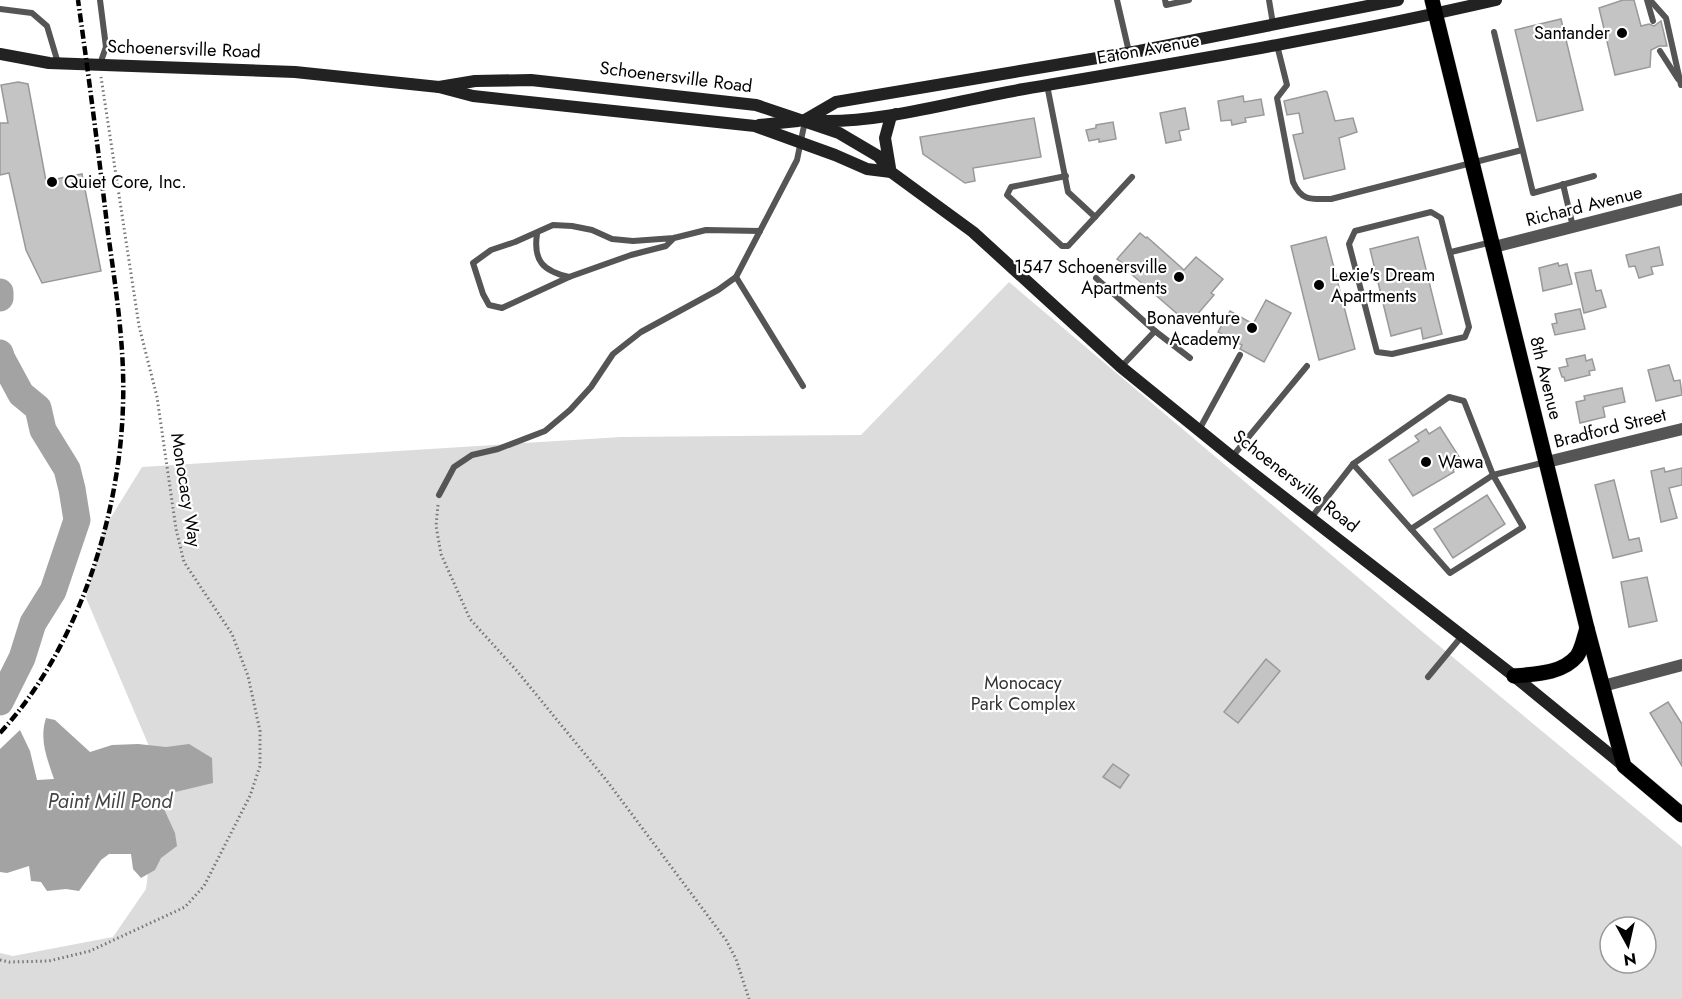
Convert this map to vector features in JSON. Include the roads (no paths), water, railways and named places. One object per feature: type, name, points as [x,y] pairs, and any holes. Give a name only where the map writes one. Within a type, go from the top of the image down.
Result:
[{"type":"main road","name":"Eaton Avenue","points":[[805,120],[836,102],[1129,53],[1398,0]]},
{"type":"main road","name":"Eaton Avenue","points":[[755,126],[805,120],[844,122],[896,114],[1277,45],[1434,7],[1496,0]]},
{"type":"main road","name":"8th Avenue","points":[[1434,7],[1587,628],[1624,766]]},
{"type":"main road","name":"Schoenersville Road","points":[[0,54],[35,62],[295,72],[440,87],[473,96],[755,126],[867,169],[891,172]]},
{"type":"main road","name":"Schoenersville Road","points":[[440,87],[475,81],[531,80],[756,105],[805,120],[839,133],[858,144],[878,156],[891,172],[973,232],[1121,367],[1232,457],[1514,676],[1682,814]]},
{"type":"main road","points":[[891,172],[885,138],[891,116],[896,114]]},
{"type":"main road","points":[[1514,676],[1550,672],[1566,665],[1578,655],[1587,628]]},
{"type":"street","name":"Richard Avenue","points":[[1493,244],[1573,227],[1682,199]]},
{"type":"street","name":"Bradford Street","points":[[1547,462],[1682,429]]},
{"type":"street","points":[[1603,686],[1682,665]]},
{"type":"lane","points":[[99,65],[106,47],[100,0]]},
{"type":"lane","points":[[1117,0],[1129,53]]},
{"type":"lane","points":[[1165,0],[1166,5],[1189,0]]},
{"type":"lane","points":[[1269,0],[1274,25]]},
{"type":"lane","points":[[1648,0],[1653,21]]},
{"type":"lane","points":[[1648,0],[1666,18],[1681,85]]},
{"type":"lane","points":[[0,9],[32,13],[47,26],[58,63]]},
{"type":"lane","points":[[1494,32],[1533,193],[1594,176]]},
{"type":"lane","points":[[1277,45],[1287,85],[1277,98],[1293,182],[1298,193],[1308,199],[1331,199],[1522,150]]},
{"type":"lane","points":[[1660,51],[1681,85]]},
{"type":"lane","points":[[1047,85],[1068,192],[1095,217]]},
{"type":"lane","points":[[439,495],[454,467],[472,455],[498,449],[545,431],[570,410],[591,387],[613,354],[641,332],[718,290],[736,277],[797,160],[805,120]]},
{"type":"lane","points":[[1066,176],[1011,187],[1007,195],[1062,246],[1068,246],[1132,177]]},
{"type":"lane","points":[[1563,184],[1573,227]]},
{"type":"lane","points":[[1431,212],[1441,218],[1450,252],[1469,327],[1465,337],[1392,354],[1377,352],[1349,244],[1355,231],[1431,212]]},
{"type":"lane","points":[[674,238],[666,246],[568,276],[502,308],[489,305],[473,263],[491,250],[537,234],[554,225],[592,230],[612,239],[633,241],[674,238],[706,230],[760,231]]},
{"type":"lane","points":[[537,234],[538,259],[548,270],[568,276]]},
{"type":"lane","points":[[1450,252],[1493,244]]},
{"type":"lane","points":[[736,277],[803,386]]},
{"type":"lane","points":[[1096,278],[1155,331],[1190,358]]},
{"type":"lane","points":[[1121,367],[1155,331]]},
{"type":"lane","points":[[1199,430],[1240,355]]},
{"type":"lane","points":[[1232,457],[1307,366]]},
{"type":"lane","points":[[1311,518],[1353,464],[1449,397],[1464,401],[1493,475],[1523,527],[1450,573],[1353,464]]},
{"type":"lane","points":[[1411,529],[1493,475],[1547,462]]},
{"type":"lane","points":[[1428,677],[1462,636]]},
{"type":"water","name":"Paint Mill Pond","points":[[46,718],[55,720],[90,752],[112,745],[138,744],[166,747],[189,744],[212,758],[213,783],[167,794],[164,809],[175,833],[177,846],[161,858],[155,870],[141,878],[133,869],[131,854],[109,854],[101,860],[79,891],[66,889],[47,891],[41,882],[31,881],[29,866],[7,873],[0,872],[0,749],[20,730],[30,751],[37,780],[54,779],[43,734]]},
{"type":"waterway","points":[[0,292],[0,298]]},
{"type":"waterway","points":[[0,353],[21,394],[38,408],[43,430],[67,469],[77,520],[53,591],[33,623],[22,658],[0,702]]},
{"type":"railway","points":[[0,733],[27,700],[72,622],[103,536],[120,448],[123,362],[119,319],[78,0]]},
{"type":"place","name":"Santander","points":[[1622,33]]},
{"type":"place","name":"Quiet Core, Inc.","points":[[52,182]]},
{"type":"place","name":"1547 Schoenersville Apartments","points":[[1179,277]]},
{"type":"place","name":"Lexie's Dream Apartments","points":[[1319,285]]},
{"type":"place","name":"Bonaventure Academy","points":[[1252,328]]},
{"type":"place","name":"Wawa","points":[[1426,462]]},
{"type":"park label","name":"Monocacy Park Complex","points":[[1023,693]]}]
